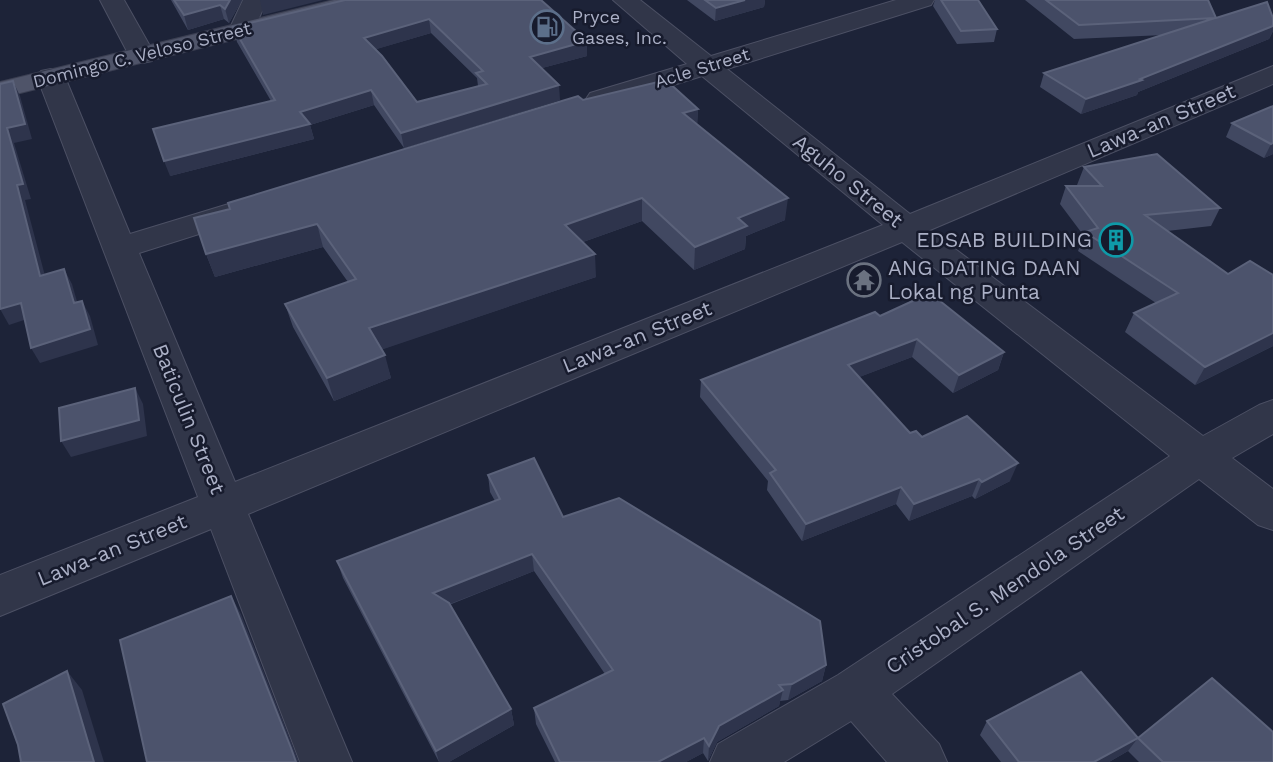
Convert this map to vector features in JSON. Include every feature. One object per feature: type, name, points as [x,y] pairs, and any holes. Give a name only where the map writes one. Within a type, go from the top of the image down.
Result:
[{"type":"main road","name":"Domingo C. Veloso Street","points":[[0,90],[365,0]]},
{"type":"street","points":[[112,0],[142,55]]},
{"type":"street","points":[[242,30],[255,0]]},
{"type":"street","name":"Aguho Street","points":[[625,0],[906,228],[1273,513]]},
{"type":"street","name":"Acle Street","points":[[572,108],[922,0]]},
{"type":"street","name":"Lawa-an Street","points":[[0,596],[906,228],[1273,74]]},
{"type":"street","name":"Baticulin Street","points":[[51,77],[326,762]]},
{"type":"street","points":[[120,248],[266,202]]},
{"type":"street","name":"Cristobal S. Mendola Street","points":[[736,762],[856,691],[1200,457],[1273,415]]},
{"type":"street","points":[[856,691],[921,762]]},
{"type":"building","points":[[174,0],[230,0],[225,9],[220,5],[184,15]]},
{"type":"building","points":[[345,0],[541,0],[587,41],[530,57],[559,85],[401,133],[371,90],[300,112],[310,124],[164,161],[153,129],[275,100],[233,27]],"holes":[[[429,19],[483,71],[476,73],[487,84],[417,102],[382,56],[364,38]]]},
{"type":"building","points":[[705,0],[745,0],[716,8]]},
{"type":"building","points":[[941,0],[978,0],[997,29],[961,31]]},
{"type":"building","points":[[1046,0],[1208,0],[1216,18],[1267,2],[1273,26],[1140,79],[1142,80],[1086,99],[1044,73],[1215,18],[1079,25]]},
{"type":"building","points":[[666,80],[698,109],[683,113],[788,198],[738,218],[747,226],[695,247],[642,198],[565,225],[595,254],[369,328],[385,355],[327,378],[285,304],[356,279],[317,224],[206,254],[194,218],[230,209],[228,203],[578,96],[583,100]]},
{"type":"building","points":[[13,81],[25,124],[7,128],[23,184],[17,185],[40,276],[64,269],[74,303],[82,301],[90,329],[31,348],[21,303],[0,309],[0,84]]},
{"type":"building","points":[[1273,106],[1271,144],[1232,123]]},
{"type":"building","points":[[1157,154],[1220,208],[1145,215],[1228,274],[1250,261],[1273,275],[1273,333],[1205,367],[1134,313],[1178,293],[1085,232],[1098,228],[1066,186],[1102,186],[1084,167]]},
{"type":"building","points":[[930,293],[1004,352],[959,375],[917,339],[848,365],[910,433],[916,431],[922,437],[967,416],[1018,463],[982,482],[979,479],[914,504],[901,487],[806,524],[770,473],[776,470],[701,380],[875,312],[880,316]]},
{"type":"building","points":[[135,388],[139,420],[61,441],[59,408]]},
{"type":"building","points":[[534,458],[563,517],[619,498],[820,621],[826,665],[792,684],[779,685],[783,690],[719,726],[709,746],[704,738],[658,762],[560,762],[534,708],[613,670],[532,554],[433,593],[449,603],[511,709],[436,751],[337,561],[500,499],[488,475]]},
{"type":"building","points":[[231,596],[296,762],[147,762],[120,640]]},
{"type":"building","points":[[67,671],[94,762],[21,762],[18,745],[3,704]]},
{"type":"building","points":[[1081,672],[1138,738],[1094,762],[1019,762],[987,721]]},
{"type":"building","points":[[1212,678],[1273,732],[1273,762],[1163,762],[1138,738]]},
{"type":"place","name":"Pryce Gases, Inc.","points":[[547,27]]},
{"type":"place","name":"EDSAB BUILDING","points":[[1116,240]]},
{"type":"place","name":"ANG DATING DAAN Lokal ng Punta","points":[[864,280]]}]
